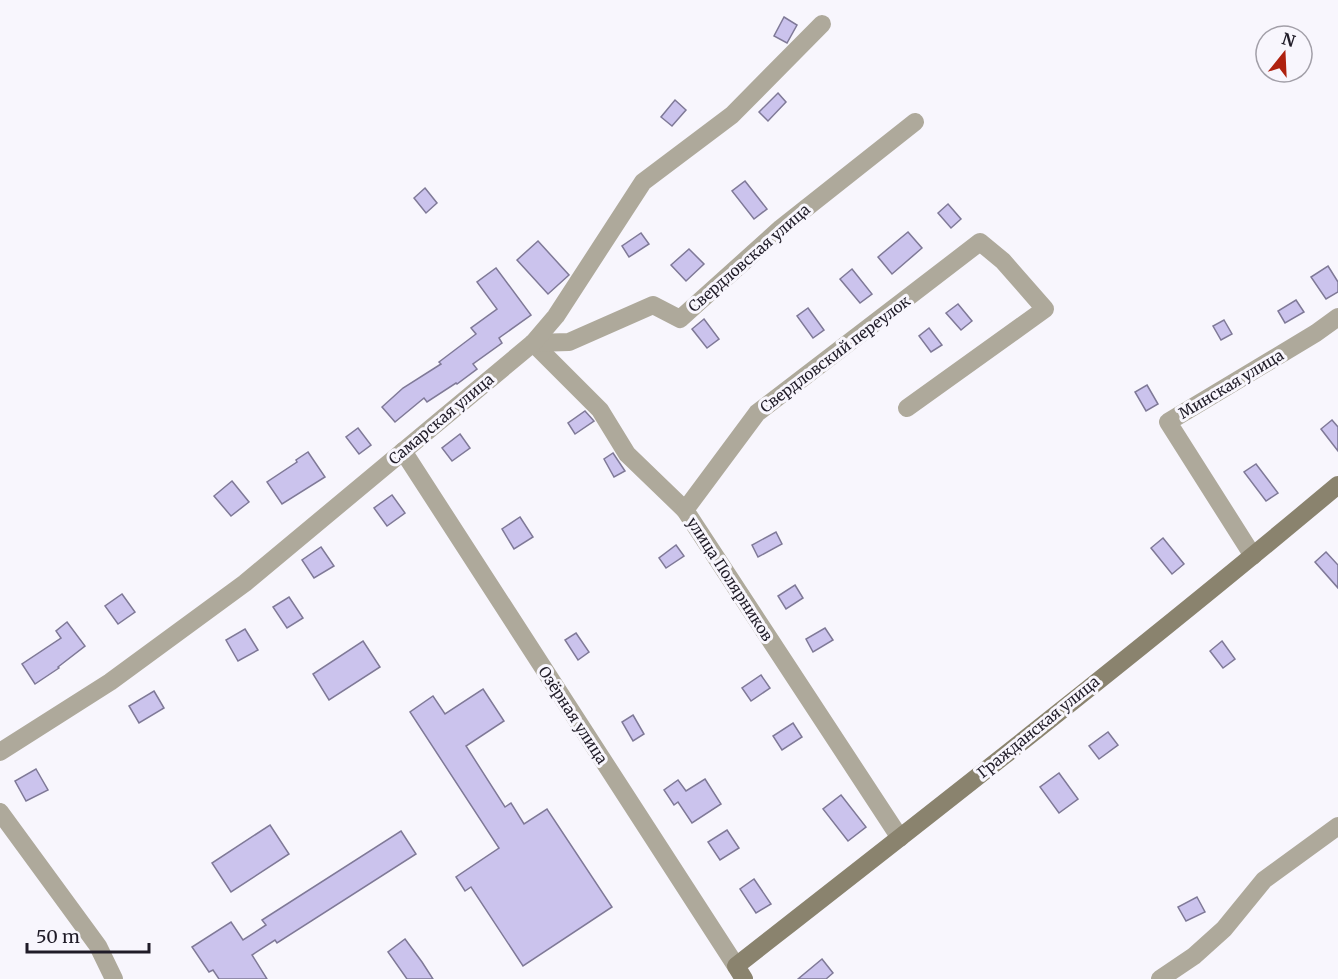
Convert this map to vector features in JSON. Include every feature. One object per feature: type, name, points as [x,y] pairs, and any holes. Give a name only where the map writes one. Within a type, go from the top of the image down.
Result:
[{"type":"street","name":"Самарская улица","points":[[0,752],[110,682],[235,590],[533,343],[556,316],[643,182],[732,115],[822,24]]},
{"type":"street","name":"Свердловская улица","points":[[533,343],[569,342],[653,305],[680,319],[780,228],[915,122]]},
{"type":"street","name":"Свердловский переулок","points":[[685,510],[756,413],[980,242],[1003,261],[1045,309],[907,408]]},
{"type":"street","name":"Минская улица","points":[[1253,556],[1168,422],[1316,333],[1338,317]]},
{"type":"street","name":"улица Полярников","points":[[533,343],[600,410],[627,454],[685,510],[900,838]]},
{"type":"street","name":"Озёрная улица","points":[[403,451],[740,972]]},
{"type":"street","name":"Гражданская улица","points":[[740,972],[900,838],[1253,556],[1338,485]]},
{"type":"street","points":[[0,812],[98,946],[114,979]]},
{"type":"street","points":[[1160,979],[1194,956],[1224,929],[1264,880],[1338,826]]},
{"type":"building","points":[[784,17],[797,25],[787,43],[774,36]]},
{"type":"building","points":[[778,93],[786,102],[768,121],[759,112]]},
{"type":"building","points":[[675,100],[686,110],[672,126],[661,117]]},
{"type":"building","points":[[745,181],[767,209],[754,219],[732,191]]},
{"type":"building","points":[[425,188],[437,203],[426,213],[414,198]]},
{"type":"building","points":[[948,204],[961,219],[951,228],[938,213]]},
{"type":"building","points":[[908,232],[922,248],[892,274],[878,257]]},
{"type":"building","points":[[641,233],[649,244],[629,257],[622,246]]},
{"type":"building","points":[[538,241],[569,275],[548,294],[517,260]]},
{"type":"building","points":[[689,249],[704,264],[686,281],[671,265]]},
{"type":"building","points":[[1328,266],[1338,282],[1338,292],[1326,299],[1311,277]]},
{"type":"building","points":[[496,268],[531,315],[499,338],[502,343],[473,364],[477,369],[427,402],[424,398],[395,422],[382,407],[403,388],[441,364],[439,362],[476,334],[471,328],[497,309],[477,282]]},
{"type":"building","points":[[852,269],[872,294],[860,303],[840,279]]},
{"type":"building","points":[[1296,300],[1304,312],[1285,323],[1278,311]]},
{"type":"building","points":[[958,304],[972,321],[961,330],[946,313]]},
{"type":"building","points":[[808,308],[824,330],[813,338],[797,316]]},
{"type":"building","points":[[704,319],[719,339],[707,348],[692,329]]},
{"type":"building","points":[[1224,320],[1232,334],[1221,340],[1213,326]]},
{"type":"building","points":[[929,328],[942,345],[931,352],[919,336]]},
{"type":"building","points":[[1147,385],[1158,404],[1146,411],[1135,392]]},
{"type":"building","points":[[585,411],[594,421],[575,434],[568,423]]},
{"type":"building","points":[[1332,420],[1338,427],[1338,451],[1321,429]]},
{"type":"building","points":[[358,428],[371,445],[359,454],[346,437]]},
{"type":"building","points":[[460,434],[470,448],[452,461],[442,448]]},
{"type":"building","points":[[308,452],[325,477],[282,504],[267,482]]},
{"type":"building","points":[[613,453],[625,471],[614,477],[604,459]]},
{"type":"building","points":[[1256,464],[1278,493],[1266,501],[1244,472]]},
{"type":"building","points":[[232,481],[249,502],[231,516],[214,496]]},
{"type":"building","points":[[392,495],[405,513],[387,526],[374,508]]},
{"type":"building","points":[[520,517],[533,537],[514,549],[502,529]]},
{"type":"building","points":[[776,532],[782,544],[758,557],[752,545]]},
{"type":"building","points":[[1163,538],[1184,564],[1172,574],[1151,548]]},
{"type":"building","points":[[676,545],[684,556],[666,568],[659,558]]},
{"type":"building","points":[[321,547],[334,566],[314,578],[302,560]]},
{"type":"building","points":[[1326,552],[1338,565],[1338,588],[1315,562]]},
{"type":"building","points":[[795,585],[803,598],[786,609],[778,596]]},
{"type":"building","points":[[122,594],[135,612],[118,624],[105,606]]},
{"type":"building","points":[[289,597],[303,618],[287,628],[273,607]]},
{"type":"building","points":[[67,622],[85,646],[35,684],[22,664],[61,638],[56,631]]},
{"type":"building","points":[[825,628],[833,640],[813,652],[806,639]]},
{"type":"building","points":[[245,629],[258,650],[238,661],[226,640]]},
{"type":"building","points":[[576,633],[589,652],[578,660],[565,640]]},
{"type":"building","points":[[363,641],[380,667],[329,700],[313,674]]},
{"type":"building","points":[[1222,641],[1235,659],[1223,668],[1210,651]]},
{"type":"building","points":[[761,675],[770,688],[751,701],[742,688]]},
{"type":"building","points":[[483,689],[504,721],[466,746],[505,807],[511,803],[524,824],[547,809],[612,907],[523,966],[471,887],[465,891],[456,877],[499,848],[410,712],[433,696],[445,714]]},
{"type":"building","points":[[154,691],[164,708],[139,723],[129,706]]},
{"type":"building","points":[[633,715],[644,734],[633,741],[622,722]]},
{"type":"building","points":[[793,723],[802,737],[782,750],[773,736]]},
{"type":"building","points":[[1108,732],[1118,745],[1099,759],[1089,746]]},
{"type":"building","points":[[36,769],[48,790],[26,801],[15,781]]},
{"type":"building","points":[[1059,773],[1078,799],[1059,813],[1040,787]]},
{"type":"building","points":[[705,779],[721,804],[692,823],[678,802],[674,805],[664,790],[678,780],[686,791]]},
{"type":"building","points":[[841,795],[866,827],[848,841],[823,809]]},
{"type":"building","points":[[270,825],[289,854],[231,892],[212,863]]},
{"type":"building","points":[[727,830],[739,848],[720,860],[708,842]]},
{"type":"building","points":[[401,831],[416,854],[277,943],[275,940],[252,955],[267,979],[219,979],[213,970],[209,972],[192,947],[231,922],[243,940],[266,925],[262,920]]},
{"type":"building","points":[[754,879],[771,904],[756,913],[740,889]]},
{"type":"building","points":[[1197,897],[1205,912],[1186,921],[1178,907]]},
{"type":"building","points":[[405,939],[433,979],[407,979],[388,952]]},
{"type":"building","points":[[822,959],[833,973],[826,979],[798,979]]}]
